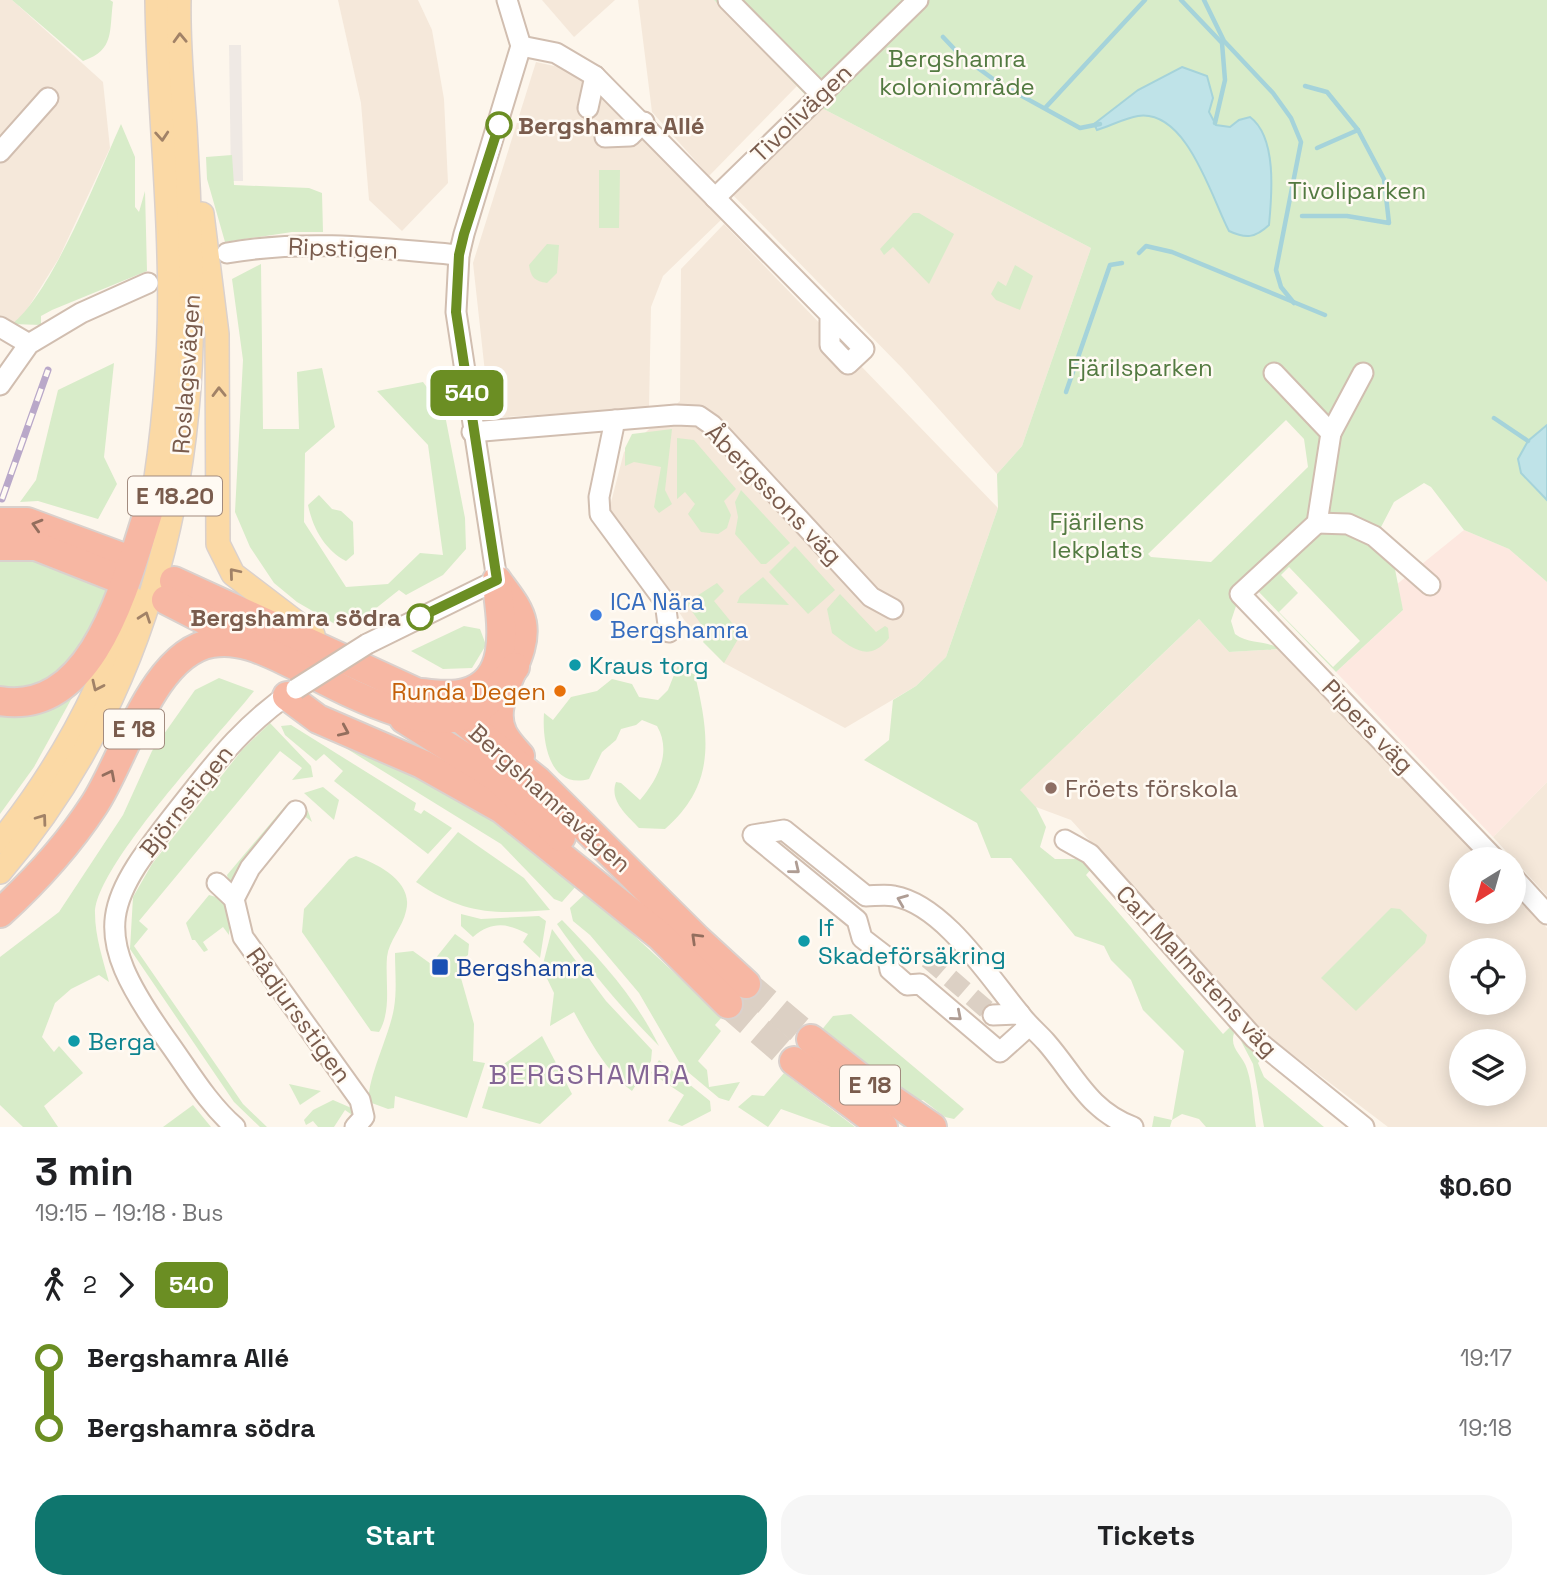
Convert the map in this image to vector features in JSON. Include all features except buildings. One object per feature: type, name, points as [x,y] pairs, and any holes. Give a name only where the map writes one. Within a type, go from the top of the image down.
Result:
[{"type":"highway","points":[[0,701],[20,702],[50,695],[64,687],[86,662],[121,592],[154,495]]},
{"type":"highway","points":[[0,522],[27,522],[116,566],[36,546],[0,546]]},
{"type":"highway","points":[[497,580],[519,612],[523,625],[515,667],[498,712],[502,733],[538,781]]},
{"type":"highway","points":[[418,693],[465,693],[489,677],[502,649],[503,631],[497,580]]},
{"type":"highway","name":"Bergshamravägen","points":[[260,649],[170,590],[357,652],[460,718],[538,781],[737,994],[660,936],[531,807],[505,785],[464,755],[384,708]]},
{"type":"highway","name":"E 18","points":[[0,913],[43,871],[88,813],[162,678],[196,648],[228,641],[260,649],[384,708]]},
{"type":"highway","points":[[384,708],[434,719],[460,718],[477,710],[492,697],[515,667]]},
{"type":"highway","points":[[291,692],[318,719],[422,764],[502,809],[660,936]]},
{"type":"highway","name":"E 18","points":[[883,1127],[802,1050],[862,1079],[932,1127]]},
{"type":"main road","name":"Roslagsvägen","points":[[0,842],[50,774],[104,673],[131,600],[143,557],[154,495],[166,377],[169,257],[158,68],[157,0]]},
{"type":"main road","name":"Roslagsvägen","points":[[0,872],[60,795],[94,736],[132,655],[166,546],[184,443],[192,332],[179,0]]},
{"type":"main road","points":[[181,77],[217,334],[218,544],[233,574],[248,588],[357,652]]},
{"type":"street","points":[[497,580],[472,432],[456,312],[459,255],[521,46],[507,0]]},
{"type":"street","points":[[728,0],[820,93]]},
{"type":"street","name":"Tivolivägen","points":[[715,198],[918,0]]},
{"type":"street","points":[[521,46],[556,53],[595,76],[644,122],[831,316]]},
{"type":"street","points":[[588,108],[595,76]]},
{"type":"street","points":[[0,152],[48,98]]},
{"type":"street","points":[[605,137],[630,136],[644,122]]},
{"type":"street","name":"Ripstigen","points":[[226,253],[314,243],[459,255]]},
{"type":"street","points":[[0,385],[29,344],[81,313],[148,283]]},
{"type":"street","points":[[0,327],[29,344]]},
{"type":"street","points":[[1274,373],[1331,433]]},
{"type":"street","points":[[1363,373],[1331,433],[1317,523],[1348,524],[1374,536],[1430,585]]},
{"type":"street","name":"Åbergssons väg","points":[[472,432],[699,416],[712,425],[871,597],[893,609]]},
{"type":"street","points":[[614,420],[599,497],[600,514],[665,602],[669,632]]},
{"type":"street","name":"Pipers väg","points":[[1317,523],[1240,594],[1483,847]]},
{"type":"street","name":"Björnstigen","points":[[235,1127],[214,1106],[139,1001],[116,951],[117,902],[125,881],[226,748],[271,704],[357,652],[497,580]]},
{"type":"street","points":[[217,883],[233,899],[250,868],[296,811]]},
{"type":"street","points":[[1024,1020],[1000,1052],[920,984],[907,985],[890,970],[888,958],[862,937],[857,920],[753,835],[783,830],[866,897],[894,896],[921,908],[953,933],[1024,1020],[1046,1041],[1078,1086],[1112,1119],[1133,1127]]},
{"type":"street","name":"Carl Malmstens väg","points":[[1065,840],[1090,854],[1254,1038],[1364,1127]]},
{"type":"street","points":[[1526,891],[1547,914]]},
{"type":"street","points":[[857,920],[866,897]]},
{"type":"street","name":"Rådjursstigen","points":[[233,899],[243,937],[360,1100],[364,1117],[355,1127]]},
{"type":"street","points":[[993,1015],[1024,1020]]},
{"type":"shaded area","points":[[0,0],[12,0],[103,82],[110,148],[59,258],[23,316],[0,336]]},
{"type":"shaded area","points":[[338,0],[418,0],[432,30],[444,99],[448,183],[402,231],[369,200],[361,103]]},
{"type":"shaded area","points":[[542,0],[615,0],[574,37]]},
{"type":"shaded area","points":[[638,0],[714,0],[797,86],[709,176],[652,112]]},
{"type":"shaded area","points":[[229,45],[241,45],[243,181],[231,181]]},
{"type":"shaded area","points":[[536,62],[586,73],[722,219],[663,276],[651,307],[649,408],[490,418],[473,263]]},
{"type":"shaded area","points":[[814,104],[1091,248],[1022,446],[997,474],[903,369],[727,189]]},
{"type":"shaded area","points":[[724,224],[998,508],[946,657],[916,686],[845,728],[724,663],[685,621],[609,510],[624,452],[680,401],[681,269]]},
{"type":"shaded area","points":[[1464,530],[1509,549],[1547,582],[1547,782],[1493,837],[1336,672],[1403,610],[1396,585]]},
{"type":"shaded area","points":[[1199,619],[1229,652],[1279,649],[1470,847],[1449,847],[1449,924],[1526,924],[1526,906],[1547,928],[1547,1127],[1388,1127],[1264,1033],[1071,820],[1036,807],[975,745],[1081,732]]},
{"type":"shaded area","points":[[1547,782],[1547,896],[1526,873],[1526,847],[1502,847],[1493,837]]},
{"type":"green space","points":[[12,0],[110,0],[113,2],[111,22],[105,45],[101,51],[83,61]]},
{"type":"green space","points":[[714,0],[1547,0],[1547,425],[1528,441],[1518,459],[1547,500],[1547,582],[1509,549],[1464,530],[1431,487],[1424,483],[1394,502],[1379,531],[1393,559],[1403,610],[1336,672],[1256,589],[1240,594],[1231,621],[1235,634],[1279,649],[1229,652],[1199,619],[1020,790],[1036,807],[1046,827],[1040,847],[1055,859],[1077,859],[1093,867],[1086,875],[1223,1034],[1230,1027],[1234,1033],[1233,1043],[1249,1076],[1256,1127],[1206,1127],[1199,1119],[1182,1114],[1172,1120],[1184,1051],[1143,1010],[1131,980],[1111,960],[1104,946],[1075,936],[1011,858],[991,858],[977,823],[864,760],[889,740],[893,700],[916,686],[946,657],[998,508],[997,474],[1022,446],[1091,248],[814,104]],"holes":[[[1286,420],[1304,439],[1308,467],[1211,562],[1151,557],[1148,554]],[[1289,567],[1360,641],[1333,667],[1279,612],[1298,593],[1281,575]]]},
{"type":"green space","points":[[121,124],[135,157],[135,207],[139,212],[145,191],[147,271],[52,310],[41,316],[41,325],[12,324],[43,287],[58,260]]},
{"type":"green space","points":[[232,155],[234,185],[309,188],[322,193],[323,232],[292,232],[225,242],[207,179],[206,157]]},
{"type":"green space","points":[[599,170],[620,170],[619,228],[599,228]]},
{"type":"green space","points":[[913,213],[919,213],[954,234],[929,284],[893,247],[884,255],[880,249]]},
{"type":"green space","points":[[547,244],[559,245],[557,273],[547,283],[534,278],[529,265]]},
{"type":"green space","points":[[261,264],[263,429],[299,429],[297,372],[322,368],[335,427],[305,453],[304,522],[346,587],[388,584],[420,553],[443,555],[428,445],[377,391],[423,382],[444,410],[465,518],[466,549],[443,575],[406,595],[399,590],[375,609],[340,627],[297,602],[274,583],[250,547],[235,512],[243,360],[232,279]]},
{"type":"green space","points":[[1015,265],[1033,276],[1020,310],[996,300],[991,294],[998,281],[1006,286]]},
{"type":"green space","points":[[114,363],[104,457],[117,484],[98,519],[38,501],[20,502],[36,480],[58,390]]},
{"type":"green space","points":[[672,429],[665,490],[672,504],[659,513],[654,507],[661,467],[634,462],[625,466],[625,448],[632,434]]},
{"type":"green space","points":[[677,438],[694,440],[736,489],[724,501],[731,515],[727,528],[718,534],[701,532],[688,514],[695,504],[685,492],[677,499]]},
{"type":"green space","points":[[741,490],[790,543],[766,564],[761,564],[735,534],[738,517],[735,502]]},
{"type":"green space","points":[[319,495],[332,509],[341,511],[353,522],[354,554],[346,561],[326,545],[313,522],[308,505]]},
{"type":"green space","points":[[795,546],[835,590],[808,614],[769,572]]},
{"type":"green space","points":[[13,552],[110,583],[89,639],[46,686],[0,692],[0,555]]},
{"type":"green space","points":[[763,577],[789,605],[737,603],[740,596]]},
{"type":"green space","points":[[717,583],[724,591],[714,601],[741,634],[724,663],[703,642],[708,634],[686,603]]},
{"type":"green space","points":[[840,594],[876,632],[885,626],[888,628],[889,638],[882,646],[868,652],[861,651],[832,633],[827,609]]},
{"type":"green space","points":[[464,626],[480,629],[486,645],[472,668],[443,669],[411,651]]},
{"type":"green space","points":[[678,665],[695,675],[700,697],[705,738],[701,776],[694,794],[682,812],[665,829],[639,828],[620,807],[614,789],[616,782],[621,783],[640,800],[652,783],[663,755],[657,726],[642,720],[636,725],[621,729],[616,740],[602,752],[589,779],[576,780],[565,777],[551,761],[545,737],[544,713],[553,720],[571,697],[597,691],[612,679],[632,684],[639,697],[658,700],[668,690]]},
{"type":"green space","points":[[219,678],[254,691],[136,833],[100,892],[95,922],[109,982],[99,975],[71,989],[55,1003],[42,1037],[54,1052],[59,1046],[83,1073],[44,1106],[58,1127],[23,1127],[0,1105],[0,957],[59,912],[123,815],[152,751],[195,690]]},
{"type":"green space","points":[[79,685],[34,767],[0,814],[0,708]]},
{"type":"green space","points":[[270,723],[311,766],[313,777],[292,780],[302,768],[280,751],[139,921],[148,929],[134,946],[243,1104],[267,1127],[260,1127],[234,1102],[130,949],[133,897],[152,864],[242,750]]},
{"type":"green space","points":[[291,725],[416,803],[414,810],[421,814],[424,810],[452,828],[428,854],[334,781],[343,771],[324,754],[316,761],[285,735],[281,726]]},
{"type":"green space","points":[[310,726],[481,805],[577,885],[562,902],[554,899],[501,844]]},
{"type":"green space","points":[[323,787],[339,800],[334,820],[304,793]]},
{"type":"green space","points":[[294,803],[308,811],[312,822],[303,815],[237,893],[246,900],[240,900],[230,887],[227,875],[286,805]]},
{"type":"green space","points":[[458,832],[524,878],[550,910],[480,910],[449,901],[416,882]]},
{"type":"green space","points":[[356,856],[384,869],[392,876],[405,891],[407,901],[404,917],[388,951],[387,1005],[379,1032],[371,1031],[302,932],[304,909],[349,859]]},
{"type":"green space","points":[[587,892],[722,1017],[715,1025],[721,1031],[698,1061],[707,1070],[709,1087],[740,1082],[729,1101],[719,1098],[682,1067],[639,993],[590,935],[573,921],[570,908]]},
{"type":"green space","points":[[209,895],[230,901],[229,935],[223,927],[203,942],[208,950],[204,952],[195,940],[192,940],[186,923]]},
{"type":"green space","points":[[1391,908],[1400,909],[1427,935],[1425,943],[1356,1011],[1321,978]]},
{"type":"green space","points":[[461,914],[481,919],[539,916],[546,921],[540,958],[523,942],[528,934],[500,925],[487,928],[473,937],[461,926]]},
{"type":"green space","points":[[562,920],[616,979],[650,1028],[659,1046],[618,1002],[581,956],[557,924]]},
{"type":"green space","points":[[552,929],[606,1001],[652,1050],[651,1061],[632,1091],[606,1064],[574,1012],[550,1026],[554,993],[542,968]]},
{"type":"green space","points":[[455,934],[469,944],[468,955],[457,964],[474,1024],[473,1061],[485,1063],[467,1118],[395,1096],[394,1108],[388,1109],[369,1102],[371,1082],[394,1008],[395,953],[413,951],[431,964]]},
{"type":"green space","points":[[851,1014],[964,1109],[954,1119],[945,1117],[923,1100],[915,1102],[820,1032],[833,1016]]},
{"type":"green space","points":[[542,1036],[572,1094],[540,1124],[482,1108],[493,1072]]},
{"type":"green space","points":[[1241,1041],[1261,1059],[1258,1063],[1264,1077],[1324,1127],[1264,1127],[1253,1064]]},
{"type":"green space","points":[[659,1060],[710,1101],[711,1111],[682,1126],[668,1121],[684,1095],[651,1073]]},
{"type":"green space","points":[[784,1073],[855,1127],[831,1127],[781,1109],[768,1127],[738,1107],[752,1095],[764,1096]]},
{"type":"green space","points":[[289,1084],[321,1091],[300,1105]]},
{"type":"green space","points":[[333,1100],[356,1110],[355,1117],[345,1110],[334,1127],[318,1127],[313,1121],[306,1125],[304,1120],[313,1110]]},
{"type":"green space","points":[[193,1105],[211,1127],[163,1127]]},
{"type":"green space","points":[[1154,1116],[1172,1120],[1170,1127],[1152,1127]]},
{"type":"water","points":[[1182,67],[1207,76],[1213,98],[1209,112],[1216,125],[1230,127],[1239,120],[1250,117],[1265,138],[1271,167],[1269,225],[1255,235],[1245,236],[1229,231],[1196,159],[1170,127],[1155,118],[1138,116],[1097,130],[1094,124],[1138,90]]},
{"type":"water","points":[[1547,425],[1547,500],[1521,473],[1518,459],[1528,441]]},
{"type":"waterway","points":[[1046,107],[1145,0]]},
{"type":"waterway","points":[[1181,0],[1222,43],[1225,80],[1215,123]]},
{"type":"waterway","points":[[1204,0],[1224,41],[1273,93],[1291,118],[1301,142],[1276,270],[1281,287],[1294,303]]},
{"type":"waterway","points":[[943,37],[960,55],[1000,84],[1080,128],[1100,124]]},
{"type":"waterway","points":[[1302,216],[1347,216],[1389,223],[1384,179],[1358,130],[1327,92],[1305,86]]},
{"type":"waterway","points":[[1317,148],[1358,130]]},
{"type":"waterway","points":[[1139,253],[1146,246],[1172,252],[1325,315]]},
{"type":"waterway","points":[[1066,392],[1110,265],[1122,263]]},
{"type":"waterway","points":[[1494,418],[1528,441]]},
{"type":"tunnel","points":[[928,959],[993,1015]]},
{"type":"tunnel","points":[[746,984],[811,1039]]},
{"type":"tunnel","points":[[728,1004],[794,1061]]},
{"type":"railway","points":[[2,499],[48,370]]},
{"type":"bus line","name":"540","points":[[420,617],[497,580],[472,432],[456,312],[459,255],[499,125]]},
{"type":"place","name":"Bergshamra Allé","points":[[499,125]]},
{"type":"place","name":"ICA Nära Bergshamra","points":[[596,615]]},
{"type":"place","name":"Bergshamra södra","points":[[420,617]]},
{"type":"place","name":"Kraus torg","points":[[575,665]]},
{"type":"place","name":"Runda Degen","points":[[560,691]]},
{"type":"place","name":"Fröets förskola","points":[[1051,788]]},
{"type":"place","name":"If Skadeförsäkring","points":[[804,941]]},
{"type":"place","name":"Bergshamra","points":[[440,967]]},
{"type":"place","name":"Berga","points":[[74,1041]]},
{"type":"district","name":"BERGSHAMRA","points":[[590,1074]]},
{"type":"park label","name":"Bergshamra koloniområde","points":[[957,72]]},
{"type":"park label","name":"Tivoliparken","points":[[1357,190]]},
{"type":"park label","name":"Fjärilsparken","points":[[1140,367]]},
{"type":"park label","name":"Fjärilens lekplats","points":[[1097,535]]}]
